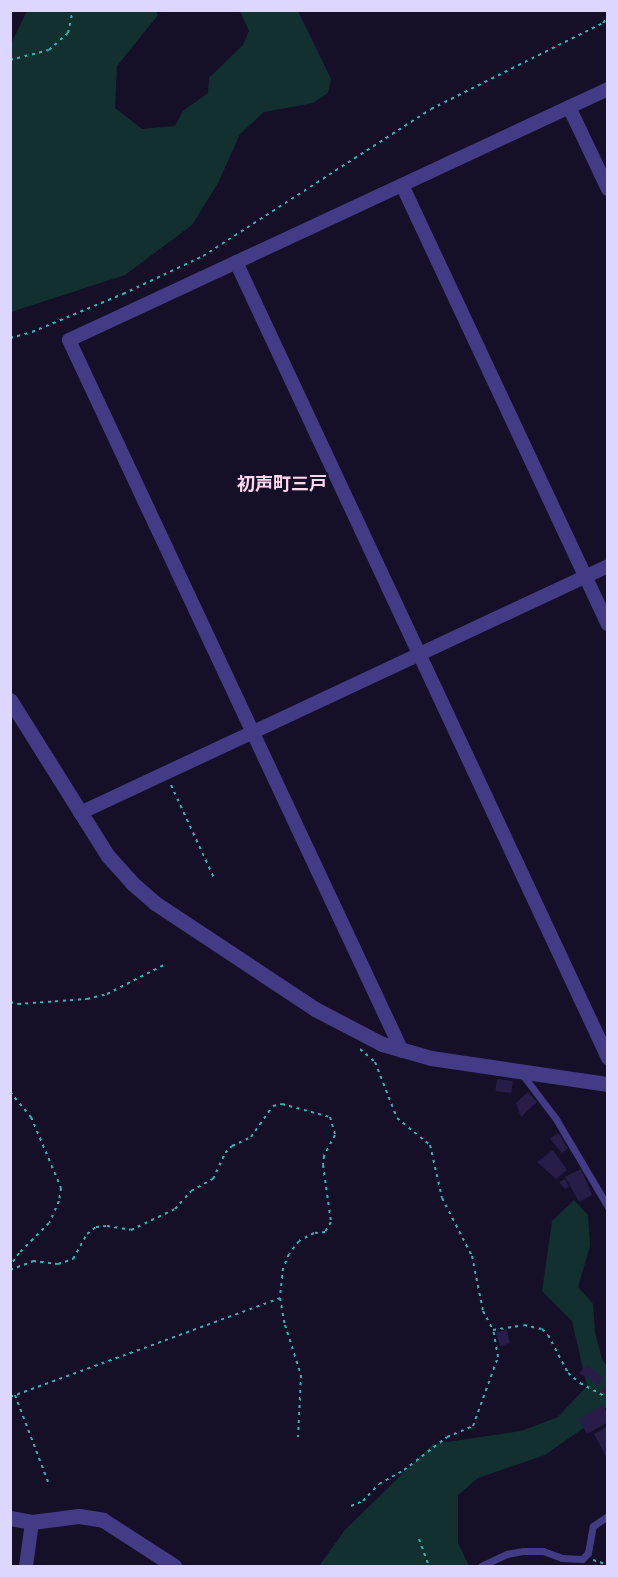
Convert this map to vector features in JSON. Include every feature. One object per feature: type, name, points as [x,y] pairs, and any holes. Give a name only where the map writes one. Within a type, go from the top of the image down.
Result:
[{"type":"street","points":[[402,1051],[69,340],[608,89]]},
{"type":"street","points":[[569,107],[608,189]]},
{"type":"street","points":[[402,185],[608,624]]},
{"type":"street","points":[[236,262],[608,1058]]},
{"type":"street","points":[[80,813],[608,566]]},
{"type":"street","points":[[10,700],[108,856],[154,903],[351,1030],[402,1051],[463,1065],[608,1084]]},
{"type":"street","points":[[10,1518],[32,1522],[79,1516],[103,1520],[174,1566]]},
{"type":"street","points":[[26,1566],[32,1522]]},
{"type":"lane","points":[[521,1071],[550,1110],[608,1207]]},
{"type":"lane","points":[[481,1566],[507,1554],[523,1551],[543,1551],[562,1558],[586,1557],[594,1526],[608,1516]]},
{"type":"path","points":[[10,60],[49,50],[68,33],[74,10]]},
{"type":"path","points":[[10,338],[32,332],[123,294],[203,256],[431,109],[603,23],[608,17]]},
{"type":"path","points":[[166,773],[214,878]]},
{"type":"path","points":[[10,1002],[18,1004],[87,999],[107,994],[164,965]]},
{"type":"path","points":[[351,1030],[348,1039],[375,1062],[397,1118],[430,1145],[439,1191],[472,1256],[483,1311],[493,1330],[498,1357],[473,1426],[447,1437],[404,1470],[371,1490],[363,1501],[351,1506]]},
{"type":"path","points":[[10,1092],[31,1117],[61,1188],[59,1201],[49,1223],[19,1253],[10,1268]]},
{"type":"path","points":[[10,1268],[33,1261],[58,1263],[73,1259],[87,1234],[96,1227],[107,1226],[131,1230],[175,1209],[190,1191],[213,1179],[225,1153],[231,1146],[251,1137],[267,1112],[282,1104],[330,1117],[335,1135],[322,1165],[331,1222],[325,1232],[314,1233],[299,1241],[289,1254],[283,1268],[280,1298],[301,1375],[298,1437]]},
{"type":"path","points":[[10,1397],[280,1298]]},
{"type":"path","points":[[493,1330],[524,1325],[542,1329],[548,1335],[568,1373],[580,1383],[608,1398]]},
{"type":"path","points":[[15,1395],[48,1482]]},
{"type":"path","points":[[418,1539],[429,1566]]},
{"type":"path","points":[[586,1557],[608,1565]]},
{"type":"green space","points":[[27,11],[156,11],[158,15],[117,66],[115,108],[142,129],[175,126],[183,111],[208,93],[209,78],[243,45],[249,31],[240,11],[298,11],[331,79],[328,93],[313,103],[264,112],[240,134],[218,183],[192,225],[125,275],[11,312],[11,44]]},
{"type":"green space","points":[[574,1200],[588,1215],[590,1246],[578,1287],[593,1304],[595,1333],[602,1359],[607,1366],[607,1405],[602,1415],[545,1455],[478,1478],[458,1495],[458,1543],[469,1566],[319,1566],[345,1530],[433,1444],[521,1431],[558,1417],[587,1386],[572,1321],[542,1291],[552,1221]]},
{"type":"building","points":[[497,1079],[513,1081],[511,1093],[496,1091]]},
{"type":"building","points":[[528,1092],[537,1102],[521,1117],[516,1103]]},
{"type":"building","points":[[558,1133],[568,1148],[562,1153],[550,1139]]},
{"type":"building","points":[[553,1150],[567,1170],[556,1179],[537,1162]]},
{"type":"building","points":[[581,1169],[592,1195],[579,1202],[565,1177]]},
{"type":"building","points":[[565,1179],[569,1187],[565,1189],[559,1182]]},
{"type":"building","points":[[507,1330],[510,1343],[500,1346],[496,1332]]},
{"type":"building","points":[[587,1365],[603,1378],[599,1385],[579,1373]]},
{"type":"building","points":[[608,1381],[608,1395],[601,1392]]},
{"type":"building","points":[[602,1405],[608,1414],[608,1422],[587,1434],[579,1419]]},
{"type":"building","points":[[606,1427],[608,1430],[608,1460],[594,1434]]},
{"type":"district","name":"初声町三戸","points":[[282,484]]}]
